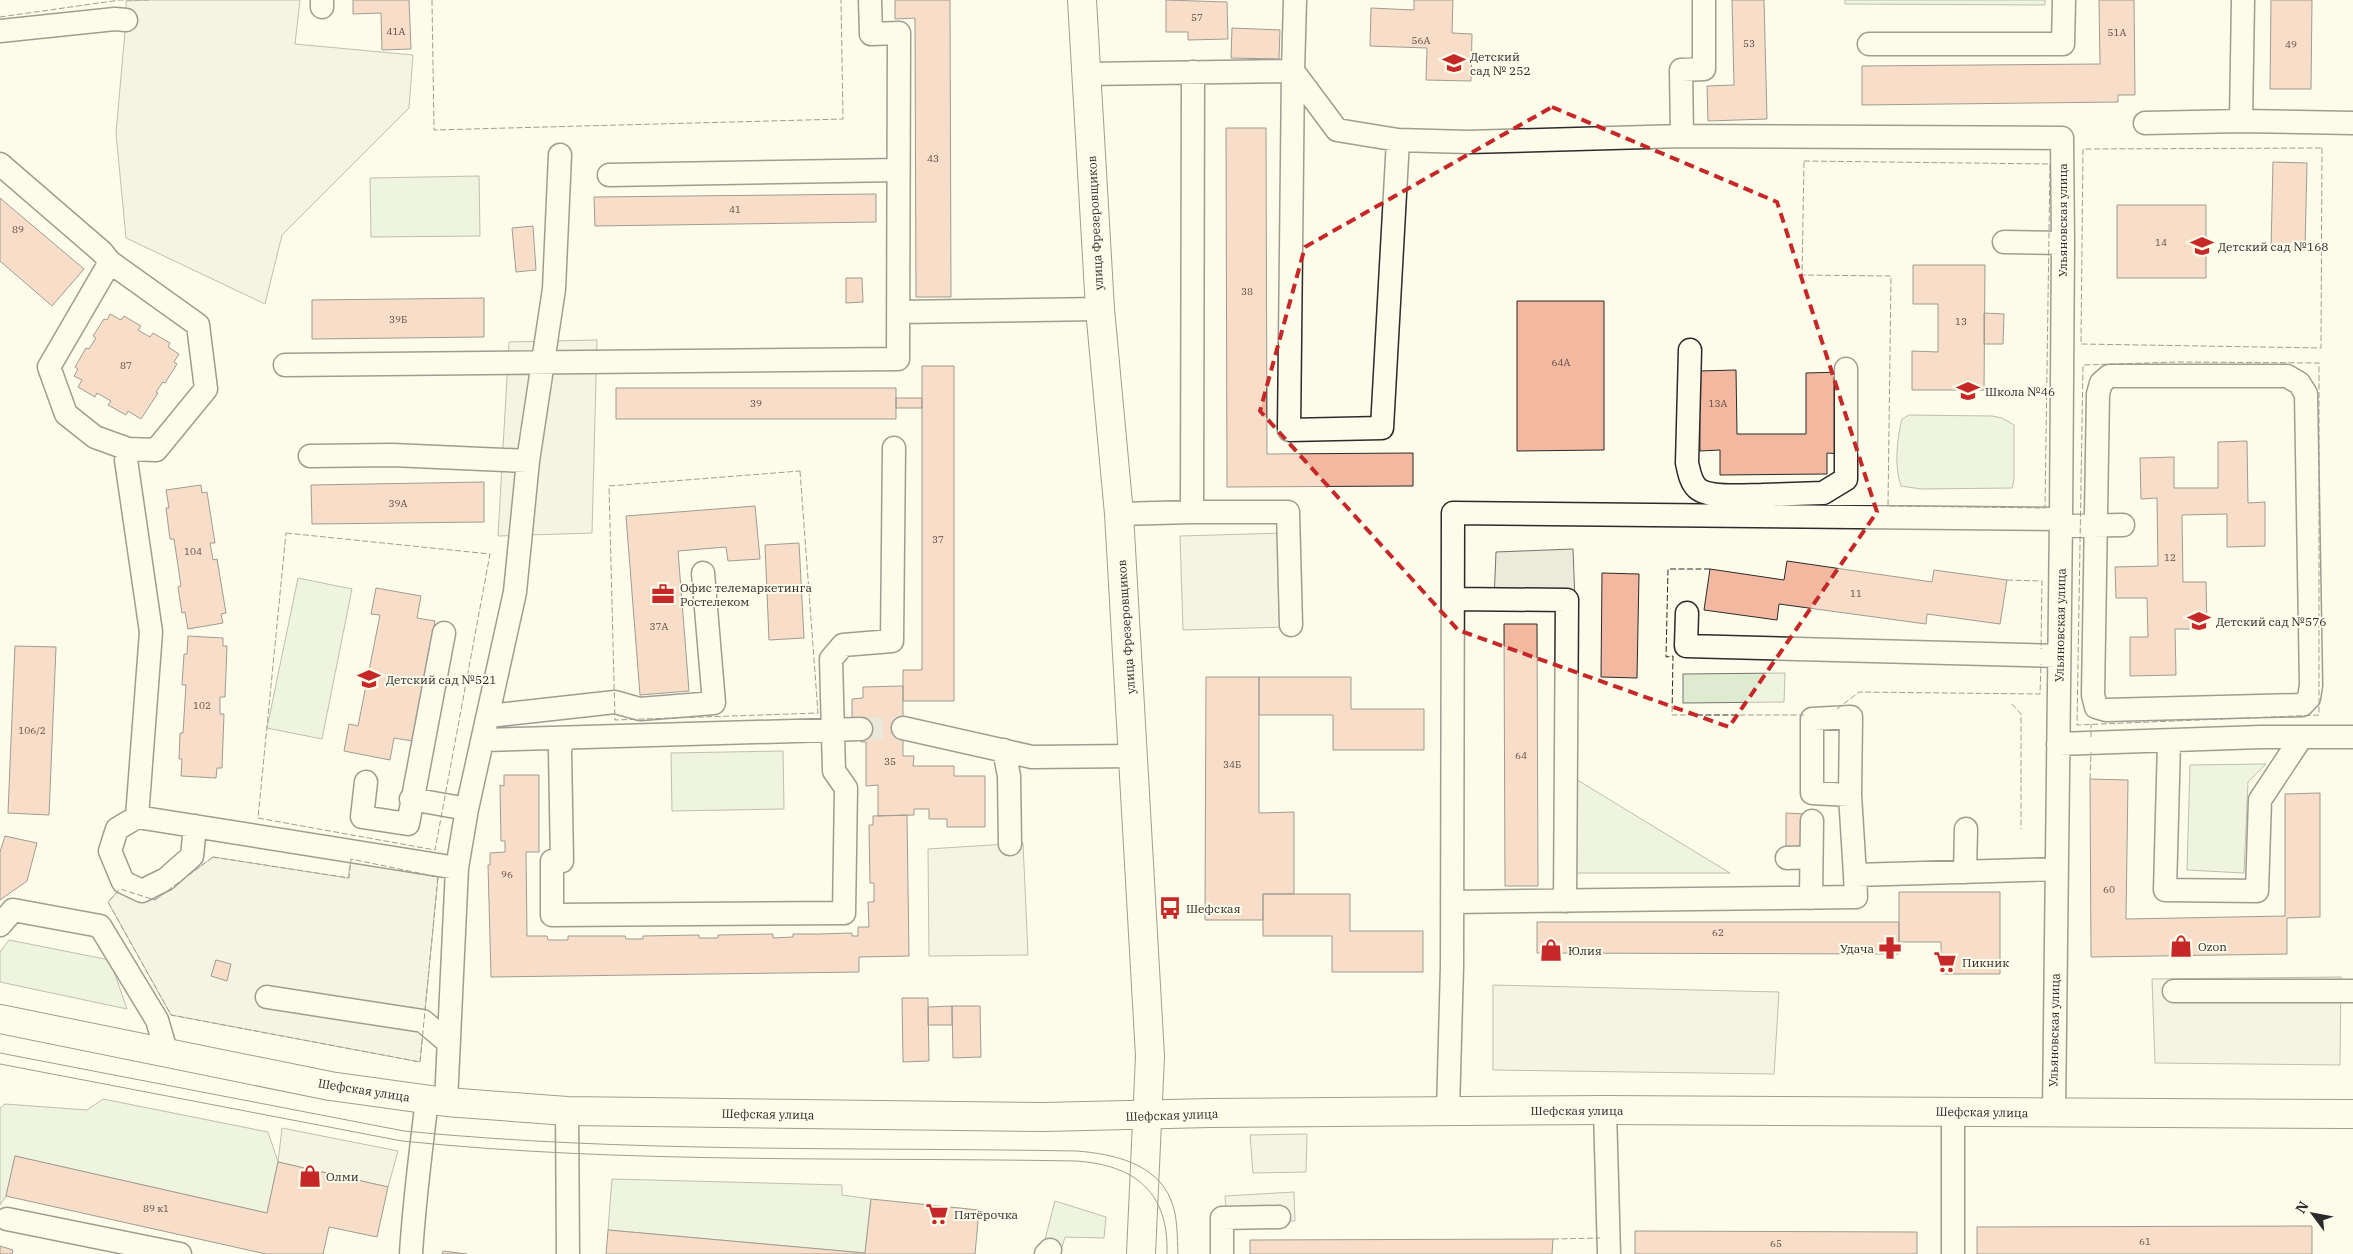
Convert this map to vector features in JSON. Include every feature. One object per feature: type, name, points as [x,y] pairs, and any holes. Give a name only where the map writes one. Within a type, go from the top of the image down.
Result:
[{"type":"main road","name":"улица Фрезеровщиков","points":[[1082,0],[1100,310],[1119,514],[1150,1056],[1142,1254]]},
{"type":"main road","name":"Шефская улица","points":[[0,1019],[330,1086],[436,1101],[567,1111],[1044,1117],[1210,1113],[1605,1110],[2353,1114]]},
{"type":"street","points":[[285,365],[898,359],[899,33],[871,34],[870,0]]},
{"type":"street","points":[[1295,0],[1289,430],[1382,428],[1398,140]]},
{"type":"street","points":[[1293,70],[1338,130],[1398,140],[1468,142],[1682,136],[1681,70],[1704,69],[1704,0]]},
{"type":"street","points":[[1869,44],[2063,44],[2064,0]]},
{"type":"street","points":[[2241,122],[2244,0]]},
{"type":"street","points":[[0,31],[115,19],[126,20]]},
{"type":"street","points":[[1087,74],[1293,70]]},
{"type":"street","points":[[1192,512],[1193,72]]},
{"type":"street","points":[[2145,123],[2353,123]]},
{"type":"street","name":"Ульяновская улица","points":[[1682,136],[2062,138],[2061,522],[2054,1112]]},
{"type":"street","points":[[411,1254],[415,1200],[449,1043],[457,868],[467,810],[484,740],[515,592],[528,461],[554,288],[560,155]]},
{"type":"street","points":[[0,164],[102,252],[110,262],[198,326],[206,388],[156,450],[128,449],[95,437],[66,414],[49,367],[110,262]]},
{"type":"street","points":[[609,175],[898,170]]},
{"type":"street","points":[[2004,242],[2063,243]]},
{"type":"street","points":[[899,312],[1100,310]]},
{"type":"street","points":[[1690,350],[1687,463],[1689,476],[1697,488],[1712,495],[1763,505],[1823,493],[1846,479],[1846,369]]},
{"type":"street","points":[[2108,376],[2286,376],[2300,383],[2306,394],[2311,685],[2309,698],[2302,705],[2106,710],[2096,707],[2093,695],[2094,526],[2098,394],[2101,383],[2108,376]]},
{"type":"street","points":[[563,738],[560,751],[562,860],[552,861],[552,916],[844,913],[846,788],[834,771],[830,659],[843,645],[892,641],[894,448]]},
{"type":"street","points":[[128,449],[126,460],[151,632],[137,817]]},
{"type":"street","points":[[310,456],[392,455],[528,461]]},
{"type":"street","points":[[1448,1111],[1452,902],[1453,513],[1763,505],[2061,522],[2094,526],[2122,525]]},
{"type":"street","points":[[1119,514],[1288,512],[1291,625]]},
{"type":"street","points":[[489,716],[615,702],[640,709],[714,704],[703,573]]},
{"type":"street","points":[[1453,599],[1567,600],[1566,901]]},
{"type":"street","points":[[1687,613],[1686,646],[2059,656]]},
{"type":"street","points":[[366,782],[362,816],[408,824],[444,633]]},
{"type":"street","points":[[903,728],[1032,757],[1134,756]]},
{"type":"street","points":[[484,740],[861,729]]},
{"type":"street","points":[[2058,744],[2353,737]]},
{"type":"street","points":[[2168,742],[2165,890],[2257,891],[2260,800],[2301,738]]},
{"type":"street","points":[[1004,750],[1009,776],[1010,844]]},
{"type":"street","points":[[1452,902],[1856,897],[1850,795]]},
{"type":"street","points":[[411,800],[467,810]]},
{"type":"street","points":[[195,826],[192,856],[166,879],[142,891],[122,882],[110,851],[117,829],[137,817],[195,826],[457,868]]},
{"type":"street","points":[[1811,898],[1812,821]]},
{"type":"street","points":[[1965,872],[1966,829]]},
{"type":"street","points":[[1788,858],[1811,857]]},
{"type":"street","points":[[1855,875],[2056,869]]},
{"type":"street","points":[[0,925],[13,910],[100,926],[157,1020],[167,1054]]},
{"type":"street","points":[[2174,991],[2353,991]]},
{"type":"street","points":[[266,997],[423,1021],[449,1043]]},
{"type":"street","points":[[1605,1110],[1609,1254]]},
{"type":"street","points":[[567,1111],[568,1254]]},
{"type":"street","points":[[1953,1111],[1953,1254]]},
{"type":"street","points":[[1222,1254],[1222,1218],[1279,1217]]},
{"type":"street","points":[[7,1219],[158,1252],[180,1254]]},
{"type":"highlighted area","points":[[1552,107],[1777,202],[1877,512],[1729,727],[1458,630],[1260,411],[1305,247]]},
{"type":"green space","points":[[1845,0],[2045,0],[2045,5],[1845,4]]},
{"type":"green space","points":[[479,176],[480,236],[371,237],[370,178]]},
{"type":"green space","points":[[1909,415],[1992,416],[2002,418],[2014,425],[2014,480],[2012,488],[1921,489],[1901,486],[1897,461],[1899,435],[1902,419]]},
{"type":"green space","points":[[298,578],[352,589],[322,739],[267,728]]},
{"type":"green space","points":[[1785,673],[1784,702],[1683,703],[1683,674]]},
{"type":"green space","points":[[783,751],[784,809],[672,811],[671,753]]},
{"type":"green space","points":[[2266,764],[2248,782],[2244,873],[2187,870],[2190,765]]},
{"type":"green space","points":[[1574,778],[1730,873],[1572,873]]},
{"type":"green space","points":[[9,940],[110,960],[127,1009],[0,982],[0,952]]},
{"type":"green space","points":[[103,1099],[268,1132],[278,1162],[267,1213],[15,1156],[6,1196],[0,1205],[0,1108],[5,1104],[87,1110]]},
{"type":"green space","points":[[612,1179],[842,1185],[842,1195],[871,1199],[865,1253],[608,1230]]},
{"type":"green space","points":[[1055,1201],[1106,1217],[1104,1238],[1065,1237],[1060,1254],[1042,1251]]},
{"type":"shaded area","points":[[300,0],[295,44],[413,55],[409,108],[282,235],[265,304],[126,238],[116,133],[126,1]]},
{"type":"shaded area","points":[[597,340],[592,533],[498,536],[509,342]]},
{"type":"shaded area","points":[[1284,533],[1287,627],[1183,630],[1180,536]]},
{"type":"shaded area","points":[[1573,549],[1575,601],[1494,600],[1496,552]]},
{"type":"shaded area","points":[[1023,843],[1028,955],[929,956],[928,849]]},
{"type":"shaded area","points":[[213,857],[348,878],[351,859],[438,877],[420,1062],[171,1015],[108,902],[120,889],[155,900]]},
{"type":"shaded area","points":[[2341,977],[2340,1065],[2155,1063],[2152,979]]},
{"type":"shaded area","points":[[1493,985],[1779,992],[1774,1074],[1493,1070]]},
{"type":"shaded area","points":[[282,1128],[398,1151],[388,1187],[278,1162]]},
{"type":"shaded area","points":[[1307,1134],[1306,1172],[1253,1173],[1250,1135]]},
{"type":"shaded area","points":[[1294,1192],[1295,1221],[1227,1223],[1225,1196]]},
{"type":"building","points":[[353,0],[409,0],[411,49],[382,50],[381,13],[353,14]]},
{"type":"building","points":[[895,0],[950,0],[951,297],[916,297],[915,18],[895,19]]},
{"type":"building","points":[[1166,0],[1227,2],[1228,39],[1188,40],[1188,32],[1166,32]]},
{"type":"building","points":[[1414,0],[1453,0],[1452,33],[1472,34],[1471,81],[1426,80],[1427,48],[1370,46],[1371,8],[1414,10]]},
{"type":"building","points":[[1732,0],[1764,0],[1767,119],[1708,121],[1707,86],[1734,85]]},
{"type":"building","points":[[2099,0],[2134,0],[2135,95],[2118,95],[2118,102],[1862,105],[1862,66],[2100,64]]},
{"type":"building","points":[[2271,0],[2312,0],[2311,89],[2270,89]]},
{"type":"building","points":[[1232,28],[1280,30],[1279,59],[1231,58]]},
{"type":"building","points":[[1226,128],[1266,128],[1267,454],[1413,453],[1413,486],[1227,487]]},
{"type":"building","points":[[2273,162],[2307,163],[2305,250],[2271,250]]},
{"type":"building","points":[[876,194],[876,222],[595,226],[594,197]]},
{"type":"building","points":[[0,198],[84,269],[52,306],[0,261]]},
{"type":"building","points":[[2117,205],[2206,205],[2206,278],[2117,278]]},
{"type":"building","points":[[533,226],[536,270],[516,272],[512,228]]},
{"type":"building","points":[[1913,265],[1985,265],[1984,390],[1912,390],[1912,351],[1938,352],[1938,304],[1913,304]]},
{"type":"building","points":[[846,278],[862,278],[863,302],[846,303]]},
{"type":"building","points":[[484,298],[484,337],[312,339],[312,300]]},
{"type":"building","points":[[1517,301],[1604,301],[1604,450],[1517,451]]},
{"type":"building","points":[[1984,313],[2004,314],[2003,344],[1984,344]]},
{"type":"building","points":[[110,314],[121,320],[124,316],[141,326],[138,330],[150,337],[153,333],[170,343],[168,347],[179,354],[174,362],[177,364],[165,383],[163,382],[156,392],[158,393],[141,419],[128,411],[126,415],[108,405],[111,401],[97,393],[95,397],[78,387],[82,380],[74,376],[78,369],[75,367],[86,348],[89,349],[96,338],[93,336],[104,319],[107,320]]},
{"type":"building","points":[[922,366],[954,366],[954,701],[903,701],[903,670],[922,670]]},
{"type":"building","points":[[1736,370],[1737,434],[1806,434],[1806,373],[1841,372],[1842,454],[1827,453],[1827,474],[1720,475],[1720,450],[1700,451],[1699,371]]},
{"type":"building","points":[[616,388],[896,388],[896,419],[616,419]]},
{"type":"building","points":[[896,398],[922,398],[922,408],[896,408]]},
{"type":"building","points":[[2247,441],[2248,503],[2265,502],[2265,546],[2227,547],[2227,514],[2182,515],[2183,582],[2206,582],[2207,629],[2175,629],[2176,675],[2130,676],[2130,637],[2148,637],[2147,598],[2116,598],[2115,567],[2158,566],[2157,498],[2141,499],[2140,458],[2174,457],[2174,488],[2218,488],[2218,442]]},
{"type":"building","points":[[484,482],[484,522],[312,524],[311,485]]},
{"type":"building","points":[[201,485],[202,493],[207,492],[215,543],[210,543],[213,560],[217,559],[226,613],[221,614],[223,623],[188,629],[185,612],[182,613],[178,587],[181,586],[174,539],[170,539],[166,508],[169,508],[166,490]]},
{"type":"building","points":[[755,506],[760,559],[728,561],[726,547],[678,551],[689,691],[640,695],[626,516]]},
{"type":"building","points":[[799,543],[804,638],[769,640],[765,545]]},
{"type":"building","points":[[1787,561],[1932,582],[1934,570],[2007,580],[2000,624],[1927,614],[1926,624],[1779,604],[1777,620],[1704,610],[1710,569],[1784,580]]},
{"type":"building","points":[[1602,573],[1639,574],[1637,678],[1601,677]]},
{"type":"building","points":[[376,588],[421,596],[417,618],[435,621],[412,741],[394,738],[390,760],[344,751],[349,724],[358,726],[380,615],[371,614]]},
{"type":"building","points":[[1504,624],[1537,624],[1538,886],[1505,886]]},
{"type":"building","points":[[188,636],[223,638],[223,646],[227,646],[225,697],[220,697],[220,714],[224,714],[222,768],[217,768],[216,778],[181,776],[182,759],[179,759],[180,733],[183,733],[186,685],[182,685],[184,654],[187,654]]},
{"type":"building","points":[[15,646],[56,647],[49,815],[8,813]]},
{"type":"building","points":[[1206,677],[1259,677],[1259,813],[1294,812],[1294,894],[1263,894],[1263,920],[1205,920]]},
{"type":"building","points":[[1259,677],[1351,677],[1351,709],[1424,709],[1424,750],[1333,750],[1333,715],[1259,715]]},
{"type":"building","points":[[903,686],[903,756],[914,756],[913,766],[954,766],[954,776],[985,776],[985,827],[947,827],[947,819],[929,819],[929,809],[914,809],[914,815],[878,816],[878,785],[866,786],[866,742],[861,742],[861,721],[852,721],[852,699],[863,698],[863,687]]},
{"type":"building","points":[[504,775],[539,775],[539,852],[526,852],[527,936],[547,936],[548,940],[568,940],[568,936],[625,936],[626,939],[643,939],[643,936],[699,935],[699,938],[718,938],[718,935],[773,934],[773,938],[793,937],[793,934],[852,933],[852,936],[858,936],[858,927],[869,927],[868,902],[874,902],[874,883],[870,883],[869,825],[873,825],[873,816],[907,815],[909,956],[859,957],[859,972],[491,977],[488,865],[490,865],[490,853],[505,852],[505,841],[501,841],[500,785],[504,786]]},
{"type":"building","points":[[2090,779],[2128,780],[2126,919],[2285,916],[2285,794],[2320,793],[2320,917],[2287,918],[2287,954],[2091,957]]},
{"type":"building","points":[[1786,813],[1805,814],[1804,848],[1786,848]]},
{"type":"building","points":[[5,836],[37,843],[27,881],[0,900],[0,852]]},
{"type":"building","points":[[1899,892],[2000,892],[2000,974],[1941,974],[1941,942],[1899,942]]},
{"type":"building","points":[[1263,894],[1350,894],[1350,931],[1423,931],[1423,972],[1332,972],[1332,936],[1263,936]]},
{"type":"building","points":[[1537,922],[1899,922],[1899,954],[1537,953]]},
{"type":"building","points":[[216,960],[231,964],[227,981],[211,976]]},
{"type":"building","points":[[902,998],[928,998],[929,1061],[903,1062]]},
{"type":"building","points":[[952,1006],[980,1006],[981,1057],[953,1058]]},
{"type":"building","points":[[952,1006],[952,1025],[928,1025],[928,1007]]},
{"type":"building","points":[[15,1156],[267,1213],[278,1162],[388,1187],[377,1237],[329,1227],[323,1254],[266,1254],[6,1196]]},
{"type":"building","points":[[871,1199],[979,1210],[975,1254],[606,1254],[608,1230],[865,1253]]},
{"type":"building","points":[[2312,1226],[2312,1254],[1977,1254],[1977,1227]]},
{"type":"building","points":[[1635,1231],[1917,1232],[1917,1254],[1635,1254]]},
{"type":"building","points":[[1553,1239],[1552,1254],[1250,1254],[1250,1240]]},
{"type":"building","points":[[0,1246],[13,1250],[12,1254],[0,1254]]},
{"type":"building","points":[[443,1251],[467,1254],[442,1254]]},
{"type":"tunnel","points":[[861,729],[903,728]]},
{"type":"tram line","points":[[0,1053],[404,1131],[488,1138],[656,1146],[1091,1152],[1132,1163],[1155,1177],[1164,1187],[1175,1213],[1178,1254]]},
{"type":"tram line","points":[[0,1064],[402,1141],[570,1153],[655,1156],[1076,1161],[1097,1164],[1132,1176],[1145,1186],[1155,1199],[1162,1214],[1166,1233],[1167,1254]]},
{"type":"fence","points":[[0,17],[120,0],[149,0]]},
{"type":"fence","points":[[432,0],[434,130],[843,119],[841,0]]},
{"type":"fence","points":[[2322,148],[2321,348],[2081,344],[2083,149],[2322,148]]},
{"type":"fence","points":[[1804,161],[2050,164],[2045,508],[1888,506],[1891,276],[1802,275],[1804,161]]},
{"type":"fence","points":[[2178,362],[2319,363],[2319,715],[2077,725],[2083,365],[2178,362]]},
{"type":"fence","points":[[800,471],[818,713],[615,720],[609,486],[800,471]]},
{"type":"fence","points":[[286,533],[490,554],[435,850],[258,818],[286,533]]},
{"type":"fence","points":[[1710,569],[1668,569],[1666,657],[1673,656],[1672,715],[1804,715]]},
{"type":"fence","points":[[2007,580],[2042,581],[2041,649]]},
{"type":"fence","points":[[1837,709],[1859,692],[2040,694],[2041,664]]},
{"type":"fence","points":[[2012,704],[2021,714],[2021,829]]},
{"type":"fence","points":[[2091,724],[2091,737]]},
{"type":"fence","points":[[2090,779],[2091,752]]},
{"type":"fence","points":[[213,857],[349,878],[351,859],[438,877],[420,1062],[171,1015],[108,902],[120,889],[155,900],[213,857]]},
{"type":"fence","points":[[1553,1239],[1600,1238]]},
{"type":"place","name":"Детский сад № 252","points":[[1454,63]]},
{"type":"place","name":"Детский сад №168","points":[[2202,246]]},
{"type":"place","name":"Школа №46","points":[[1968,391]]},
{"type":"place","name":"Офис телемаркетинга Ростелеком","points":[[663,594]]},
{"type":"place","name":"Детский сад №576","points":[[2199,621]]},
{"type":"place","name":"Детский сад №521","points":[[369,679]]},
{"type":"place","name":"Шефская","points":[[1170,908]]},
{"type":"place","name":"Ozon","points":[[2181,946]]},
{"type":"place","name":"Удача","points":[[1890,948]]},
{"type":"place","name":"Юлия","points":[[1551,950]]},
{"type":"place","name":"Пикник","points":[[1945,962]]},
{"type":"place","name":"Олми","points":[[310,1176]]},
{"type":"place","name":"Пятёрочка","points":[[937,1214]]}]
